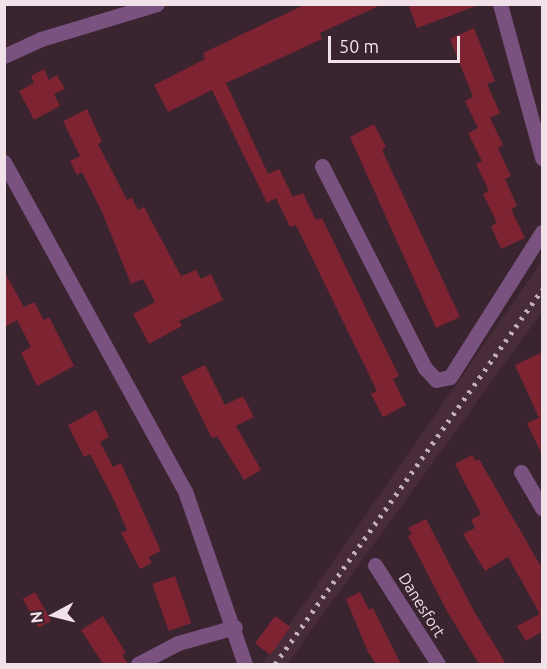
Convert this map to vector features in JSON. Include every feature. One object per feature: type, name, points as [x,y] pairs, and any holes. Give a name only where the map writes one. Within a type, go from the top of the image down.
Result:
[{"type":"street","points":[[4,56],[41,39],[133,8],[157,4]]},
{"type":"street","points":[[500,4],[543,158]]},
{"type":"street","points":[[4,162],[185,491],[235,627],[245,664]]},
{"type":"street","points":[[322,166],[425,368],[436,380],[450,377],[543,232]]},
{"type":"street","points":[[521,472],[543,508]]},
{"type":"street","name":"Danesfort","points":[[375,565],[438,664]]},
{"type":"street","points":[[138,664],[178,643],[235,627]]},
{"type":"shaded area","points":[[542,261],[542,312],[287,664],[262,664]]},
{"type":"building","points":[[306,4],[383,4],[320,33],[322,39],[226,83],[268,174],[279,169],[293,197],[303,193],[316,220],[322,218],[399,376],[393,379],[406,405],[383,417],[371,394],[377,391],[296,225],[290,227],[276,198],[267,203],[212,90],[168,112],[154,85],[205,59],[203,53]]},
{"type":"building","points":[[408,4],[476,4],[476,6],[417,28]]},
{"type":"building","points":[[474,28],[495,81],[487,84],[500,113],[490,118],[503,145],[498,148],[511,176],[505,179],[517,206],[511,209],[525,238],[501,249],[491,226],[497,223],[483,194],[489,191],[476,164],[482,161],[468,133],[478,128],[465,101],[473,97],[450,39]]},
{"type":"building","points":[[44,69],[49,80],[57,75],[65,89],[54,94],[60,106],[34,120],[19,91],[34,83],[31,76]]},
{"type":"building","points":[[87,109],[102,142],[98,144],[127,200],[132,198],[138,210],[144,207],[181,276],[196,270],[201,279],[211,274],[223,300],[179,321],[182,326],[149,344],[133,314],[155,302],[143,279],[131,284],[102,212],[82,172],[77,175],[70,161],[80,156],[63,121]]},
{"type":"building","points":[[374,124],[386,147],[382,150],[460,317],[436,328],[350,137]]},
{"type":"building","points":[[4,271],[24,307],[34,302],[44,320],[49,317],[74,366],[37,386],[21,353],[31,347],[17,320],[4,327]]},
{"type":"building","points":[[543,352],[543,457],[527,423],[539,418],[515,365]]},
{"type":"building","points":[[205,365],[225,405],[243,396],[254,417],[236,426],[261,470],[244,480],[217,436],[212,438],[181,377]]},
{"type":"building","points":[[96,410],[109,437],[100,442],[113,467],[121,463],[161,551],[149,557],[152,563],[140,569],[121,533],[127,530],[113,498],[90,454],[84,457],[68,425]]},
{"type":"building","points":[[472,455],[476,461],[479,459],[543,570],[543,631],[526,641],[517,626],[540,614],[508,557],[485,571],[463,534],[475,528],[471,520],[481,514],[455,464]]},
{"type":"building","points":[[426,519],[475,613],[506,664],[479,664],[447,611],[408,536],[412,534],[408,528]]},
{"type":"building","points":[[175,576],[191,623],[169,631],[152,584]]},
{"type":"building","points":[[35,592],[51,621],[39,628],[23,599]]},
{"type":"building","points":[[360,592],[369,610],[373,608],[401,664],[376,664],[368,652],[346,599]]},
{"type":"building","points":[[103,616],[126,653],[122,655],[128,664],[103,664],[81,630]]},
{"type":"building","points":[[275,616],[290,627],[270,655],[255,644]]},
{"type":"railway","points":[[275,664],[542,289]]}]
